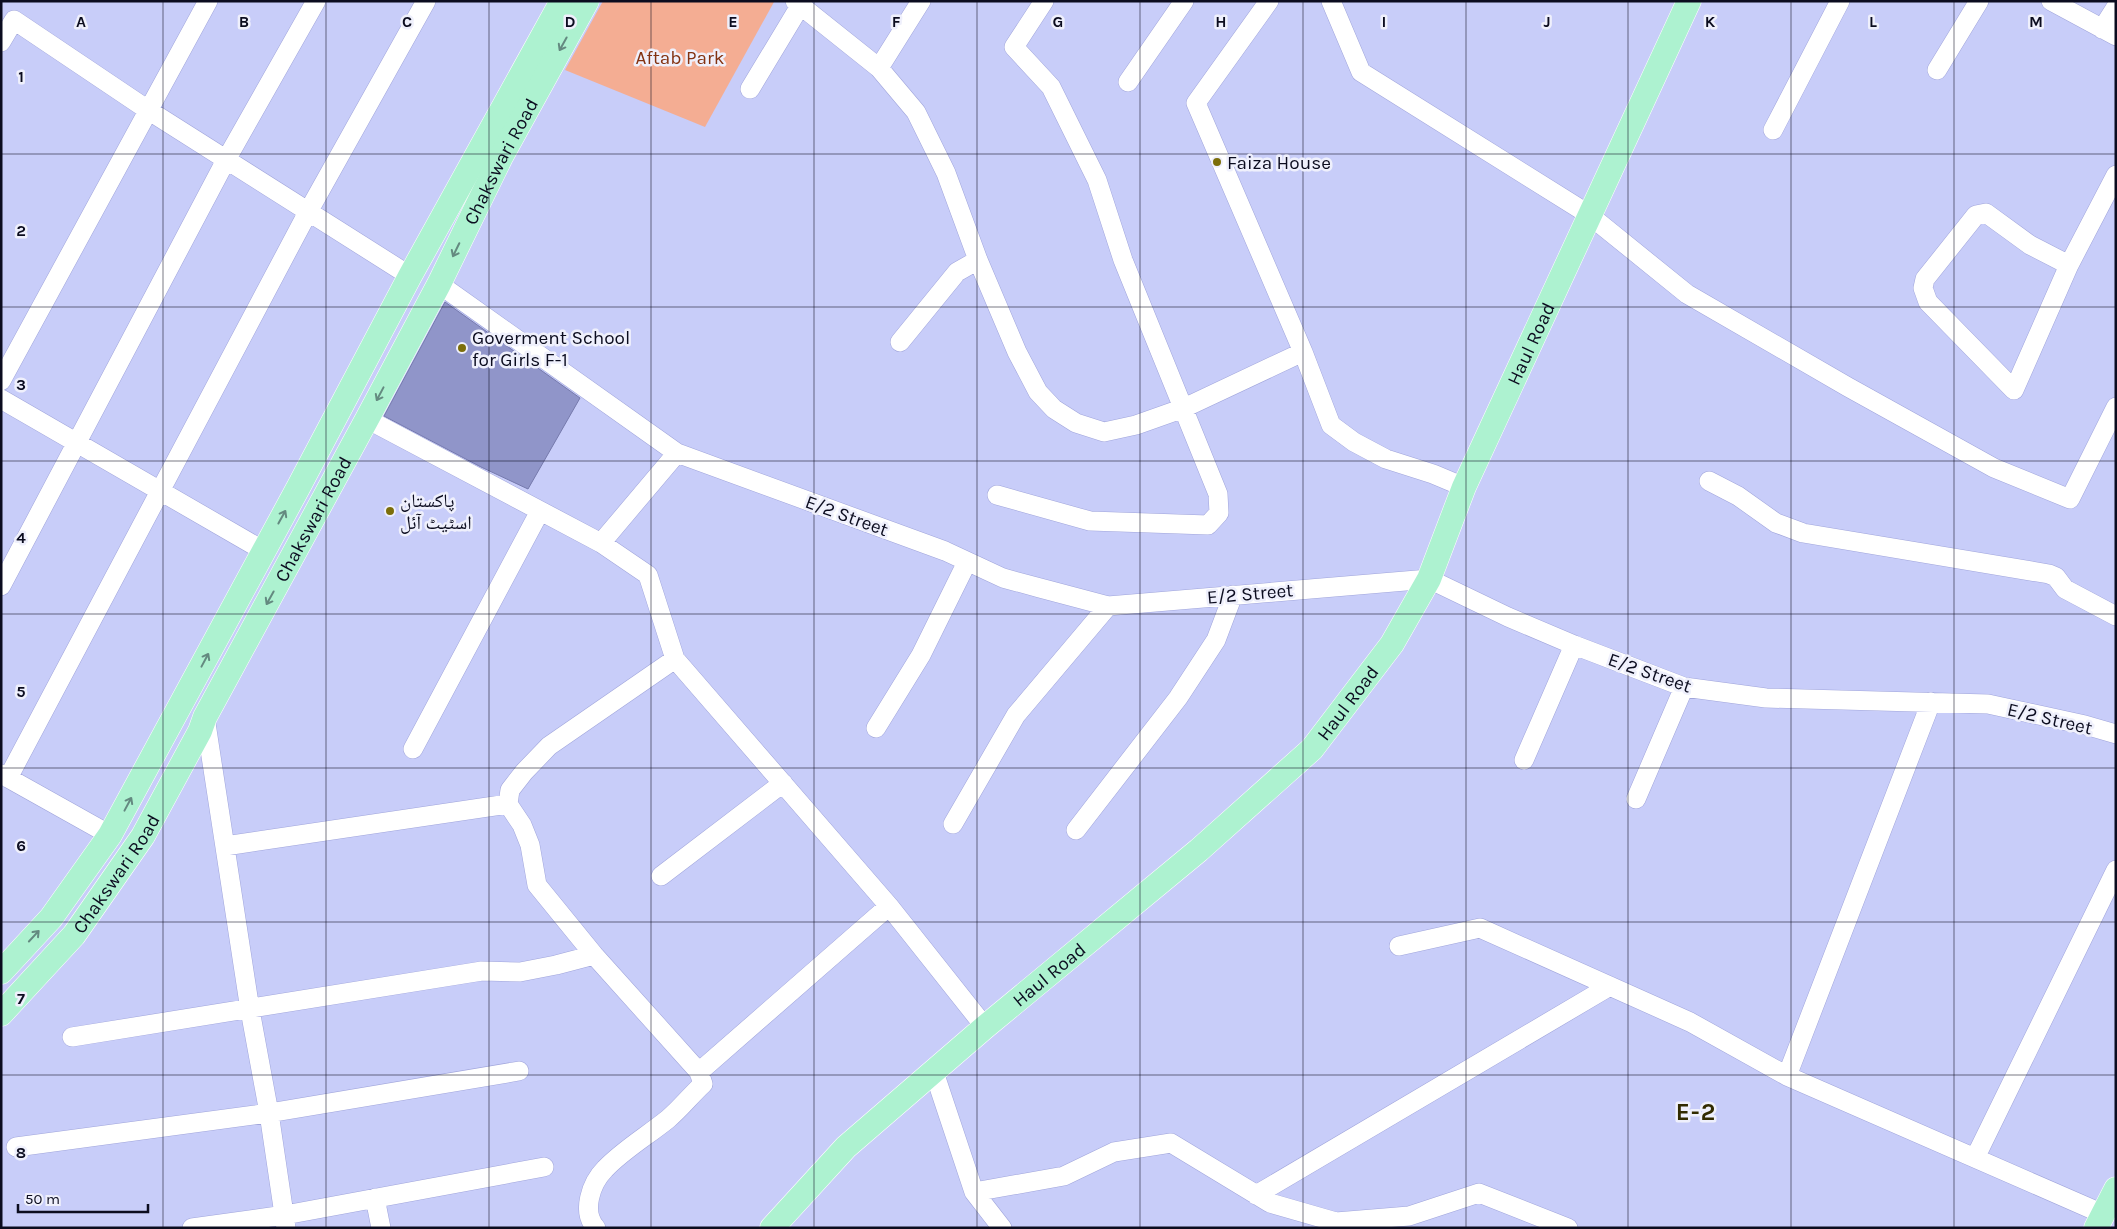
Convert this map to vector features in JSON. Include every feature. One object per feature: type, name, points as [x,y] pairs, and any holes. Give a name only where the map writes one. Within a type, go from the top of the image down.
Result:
[{"type":"main road","name":"Chakswari Road","points":[[1,972],[51,918],[110,835],[410,276],[562,1]]},
{"type":"main road","name":"Chakswari Road","points":[[1,1014],[74,935],[143,836],[200,731],[205,717],[439,284],[501,157],[587,1]]},
{"type":"main road","name":"Haul Road","points":[[772,1228],[846,1147],[985,1027],[1199,850],[1312,749],[1392,644],[1429,579],[1464,487],[1689,1]]},
{"type":"main road","points":[[2100,1221],[2116,1189]]},
{"type":"street","points":[[1,381],[208,1]]},
{"type":"street","points":[[1,586],[226,160],[316,1]]},
{"type":"street","points":[[110,835],[4,776],[308,212],[426,1]]},
{"type":"street","points":[[879,68],[921,1]]},
{"type":"street","points":[[997,495],[1090,521],[1208,525],[1219,512],[1218,494],[1123,260],[1097,180],[1051,87],[1014,47],[1044,1]]},
{"type":"street","points":[[1128,82],[1184,1]]},
{"type":"street","points":[[1269,1],[1196,103],[1303,352],[1331,425],[1354,442],[1386,459],[1433,474],[1464,487]]},
{"type":"street","points":[[1331,1],[1361,72],[1590,216],[1687,294],[1848,387],[1994,468],[2070,500],[2116,407]]},
{"type":"street","points":[[1773,130],[1840,1]]},
{"type":"street","points":[[1937,70],[1979,1]]},
{"type":"street","points":[[2051,1],[2109,32],[2116,7]]},
{"type":"street","points":[[750,90],[799,3],[879,68],[916,112],[946,173],[978,260],[1017,352],[1038,392],[1054,409],[1076,423],[1104,432],[1136,425],[1184,408],[1303,352]]},
{"type":"street","points":[[1,42],[14,20],[148,110],[410,276]]},
{"type":"street","points":[[2069,265],[2030,245],[1986,212],[1976,216],[1926,279],[1923,288],[1928,302],[2014,390],[2069,265],[2116,175]]},
{"type":"street","points":[[900,342],[957,272],[978,260]]},
{"type":"street","name":"E/2 Street","points":[[439,284],[677,453],[945,551],[1003,578],[1108,606],[1429,579],[1508,617],[1574,645],[1684,687],[1766,698],[1988,704],[2085,725],[2116,734]]},
{"type":"street","points":[[1,399],[264,551]]},
{"type":"street","points":[[367,419],[600,543],[648,575],[675,659],[889,906],[985,1027]]},
{"type":"street","points":[[600,543],[677,453]]},
{"type":"street","points":[[1709,481],[1738,496],[1776,523],[1803,533],[2049,574],[2056,577],[2065,589],[2116,616]]},
{"type":"street","points":[[413,750],[540,511]]},
{"type":"street","points":[[876,728],[921,655],[967,562]]},
{"type":"street","points":[[1076,830],[1178,698],[1216,640],[1233,595]]},
{"type":"street","points":[[953,824],[1016,715],[1108,606]]},
{"type":"street","points":[[1524,760],[1574,645]]},
{"type":"street","points":[[596,1228],[591,1223],[588,1207],[591,1191],[604,1170],[670,1118],[703,1084],[699,1072],[594,955],[537,885],[530,845],[522,825],[508,804],[510,790],[549,746],[675,659]]},
{"type":"street","points":[[1636,798],[1684,687]]},
{"type":"street","points":[[1787,1076],[1931,702]]},
{"type":"street","points":[[205,717],[285,1222]]},
{"type":"street","points":[[661,876],[783,783]]},
{"type":"street","points":[[225,846],[508,804]]},
{"type":"street","points":[[1975,1158],[2116,870]]},
{"type":"street","points":[[699,1072],[889,906]]},
{"type":"street","points":[[1399,946],[1480,928],[1690,1022],[1787,1076],[1975,1158],[2100,1221]]},
{"type":"street","points":[[72,1037],[250,1010],[482,971],[520,972],[594,955]]},
{"type":"street","points":[[1256,1195],[1610,986]]},
{"type":"street","points":[[16,1147],[269,1113],[519,1071]]},
{"type":"street","points":[[934,1072],[974,1192],[1002,1228]]},
{"type":"street","points":[[974,1192],[1064,1176],[1114,1152],[1171,1143],[1270,1203],[1336,1222],[1409,1216],[1479,1193],[1568,1228]]},
{"type":"street","points":[[192,1228],[285,1222],[375,1198],[544,1167]]},
{"type":"street","points":[[375,1198],[381,1228]]},
{"type":"green space","name":"Aftab Park","points":[[603,1],[774,2],[705,127],[565,70]]},
{"type":"building","name":"Goverment School for Girls F-1","points":[[445,302],[580,398],[528,489],[481,467],[384,416]]},
{"type":"place","name":"Faiza House","points":[[1217,162]]},
{"type":"place","name":"Goverment School for Girls F-1","points":[[462,348]]},
{"type":"place","name":"پاکستان اسٹیٹ آئل","points":[[390,511]]},
{"type":"district","name":"E-2","points":[[1696,1112]]}]
